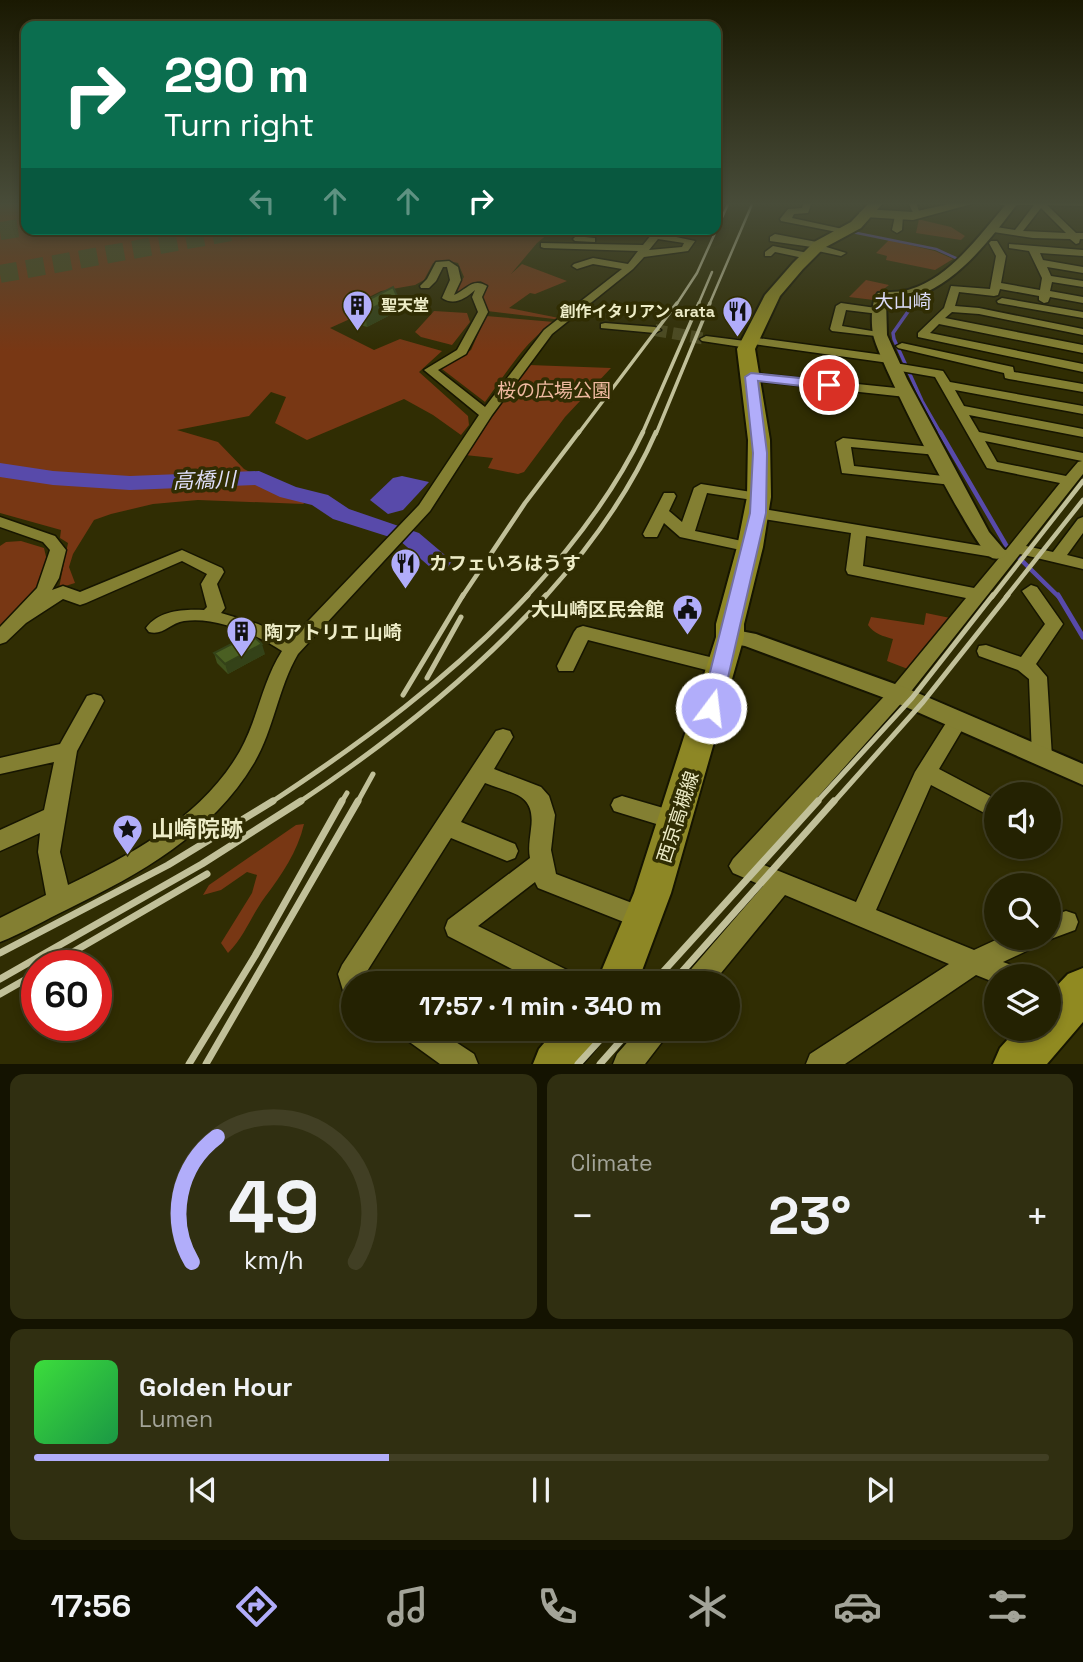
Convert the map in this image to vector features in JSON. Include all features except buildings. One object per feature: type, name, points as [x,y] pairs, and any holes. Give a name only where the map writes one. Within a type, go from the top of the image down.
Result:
[{"type":"highway","points":[[1016,1063],[1068,996]]},
{"type":"main road","points":[[749,342],[773,295],[821,252]]},
{"type":"main road","name":"西京高槻線","points":[[622,971],[644,919],[699,753],[730,637],[730,624],[750,547],[758,505],[760,450],[747,354],[749,342]]},
{"type":"main road","points":[[554,1063],[573,1041]]},
{"type":"street","points":[[598,252],[602,255],[616,252]]},
{"type":"street","points":[[577,266],[586,261],[623,252]]},
{"type":"street","points":[[0,930],[131,865],[162,846],[210,806],[247,758],[280,666],[292,649],[425,508],[486,414],[548,332],[639,252]]},
{"type":"street","points":[[970,252],[919,291],[881,298],[880,335],[899,366],[906,393],[981,534],[1007,552]]},
{"type":"street","points":[[999,252],[1001,256],[994,293],[955,288],[948,309],[922,335],[1083,368]]},
{"type":"street","points":[[1008,396],[1013,354],[1037,319],[1046,284],[1035,252]]},
{"type":"street","points":[[425,286],[431,281],[439,264],[443,263],[453,267],[458,278],[455,288],[447,298],[459,298],[475,285],[482,286],[477,297],[483,312],[462,352],[430,370],[486,414]]},
{"type":"street","points":[[1041,263],[1083,270]]},
{"type":"street","points":[[996,280],[1083,284]]},
{"type":"street","points":[[1046,284],[1083,300]]},
{"type":"street","points":[[1002,301],[1037,319],[1083,315]]},
{"type":"street","points":[[879,311],[841,306],[836,329],[880,335]]},
{"type":"street","points":[[948,309],[1037,319],[1083,332]]},
{"type":"street","points":[[937,320],[1083,349]]},
{"type":"street","points":[[605,326],[655,330]]},
{"type":"street","points":[[706,339],[749,342],[899,366],[1008,396],[1083,410]]},
{"type":"street","points":[[902,346],[1009,373],[1083,388]]},
{"type":"street","points":[[943,379],[950,369],[952,357]]},
{"type":"street","points":[[751,377],[906,393]]},
{"type":"street","points":[[943,379],[992,465],[1070,481]]},
{"type":"street","points":[[959,409],[1083,432]]},
{"type":"street","points":[[976,435],[1083,457]]},
{"type":"street","points":[[937,451],[844,442],[847,470],[952,481]]},
{"type":"street","points":[[984,965],[741,866],[898,694],[1007,552],[1083,465]]},
{"type":"street","points":[[686,534],[701,488],[758,505],[859,529],[1007,552],[1058,556],[1083,564]]},
{"type":"street","points":[[651,534],[669,496]]},
{"type":"street","points":[[661,512],[686,534],[750,547]]},
{"type":"street","points":[[0,522],[49,539],[58,550],[52,579],[37,601],[0,638]]},
{"type":"street","points":[[1058,556],[1083,522]]},
{"type":"street","points":[[859,529],[854,570],[977,594]]},
{"type":"street","points":[[19,619],[37,612],[51,597],[63,592],[80,600],[182,555],[216,572],[209,584],[216,608],[208,616]]},
{"type":"street","points":[[1025,665],[1054,624],[1031,591]]},
{"type":"street","points":[[155,628],[179,615],[208,616],[246,625],[274,636],[292,649]]},
{"type":"street","points":[[566,666],[583,632],[722,667]]},
{"type":"street","points":[[730,637],[748,639],[898,694],[1083,775]]},
{"type":"street","points":[[986,652],[1025,665],[1038,677],[1042,757]]},
{"type":"street","points":[[59,900],[49,852],[54,816],[67,751],[94,701]]},
{"type":"street","points":[[861,917],[926,772],[958,720]]},
{"type":"street","points":[[353,971],[503,737]]},
{"type":"street","points":[[0,766],[67,751]]},
{"type":"street","points":[[480,772],[533,793],[541,802],[544,815],[540,850],[546,881],[644,919]]},
{"type":"street","points":[[926,772],[984,803]]},
{"type":"street","points":[[622,805],[676,821]]},
{"type":"street","points":[[0,841],[54,816]]},
{"type":"street","points":[[446,826],[507,851]]},
{"type":"street","points":[[542,862],[457,928],[542,971]]},
{"type":"street","points":[[706,971],[782,883]]},
{"type":"street","points":[[820,1063],[974,961],[1000,950]]},
{"type":"street","points":[[431,1041],[464,1063]]},
{"type":"street","points":[[627,1063],[646,1041]]},
{"type":"green space","points":[[0,252],[530,252],[511,274],[522,264],[567,281],[535,294],[530,293],[509,308],[559,318],[487,311],[481,297],[486,286],[481,281],[471,283],[454,297],[450,297],[464,277],[458,263],[444,260],[433,263],[424,280],[415,285],[381,291],[359,302],[372,309],[330,328],[374,350],[400,339],[442,351],[419,372],[468,416],[469,425],[461,435],[404,399],[307,440],[275,423],[286,397],[271,392],[249,416],[177,430],[218,442],[244,469],[300,497],[304,504],[198,500],[153,504],[111,514],[94,520],[73,554],[69,567],[75,583],[59,588],[68,543],[60,538],[61,530],[0,513]]},
{"type":"green space","points":[[936,252],[953,259],[935,270],[886,260],[887,256],[876,253]]},
{"type":"green space","points":[[866,280],[889,285],[875,296],[874,300],[849,297]]},
{"type":"green space","points":[[434,311],[467,313],[470,322],[452,345],[421,337],[415,332]]},
{"type":"green space","points":[[486,316],[554,322],[525,349],[485,402],[442,369],[471,350]]},
{"type":"green space","name":"桜の広場公園","points":[[529,365],[611,368],[565,417],[524,472],[518,474],[488,468],[493,458],[465,455]]},
{"type":"green space","points":[[21,541],[44,548],[47,561],[45,577],[0,628],[0,546],[6,542]]},
{"type":"green space","points":[[926,613],[955,619],[913,671],[887,661],[893,639],[870,628],[868,625],[871,617],[924,625]]},
{"type":"green space","points":[[304,824],[288,863],[228,953],[221,943],[252,893],[257,875],[247,872],[221,890],[203,895],[209,885],[296,825]]},
{"type":"shaded area","points":[[402,476],[429,482],[403,510],[388,514],[370,500],[393,478]]},
{"type":"waterway","points":[[942,252],[958,259]]},
{"type":"waterway","points":[[913,305],[927,293]]},
{"type":"waterway","points":[[914,303],[893,333],[894,339],[922,401],[941,434]]},
{"type":"waterway","points":[[940,432],[1006,545],[1059,597]]},
{"type":"waterway","name":"高橋川","points":[[0,470],[53,478],[130,483],[259,478],[288,492],[320,500],[341,514],[398,533]]},
{"type":"waterway","name":"高橋川","points":[[410,538],[439,561]]},
{"type":"waterway","points":[[1058,595],[1083,637]]},
{"type":"tunnel","points":[[0,274],[123,252]]},
{"type":"tunnel","points":[[655,330],[706,339]]},
{"type":"railway","points":[[676,305],[697,273],[707,252]]},
{"type":"railway","points":[[709,305],[732,252]]},
{"type":"railway","points":[[698,305],[712,272]]},
{"type":"railway","points":[[578,434],[677,303]]},
{"type":"railway","points":[[642,434],[699,303]]},
{"type":"railway","points":[[656,434],[710,303]]},
{"type":"railway","points":[[462,597],[525,503],[579,432]]},
{"type":"railway","points":[[526,597],[591,519],[632,455],[643,432]]},
{"type":"railway","points":[[545,597],[578,559],[607,519],[634,477],[656,432]]},
{"type":"railway","points":[[992,597],[1083,481]]},
{"type":"railway","points":[[1006,597],[1083,500]]},
{"type":"railway","points":[[403,695],[463,595]]},
{"type":"railway","points":[[272,801],[405,707],[468,654],[528,595]]},
{"type":"railway","points":[[299,802],[397,732],[460,680],[546,595]]},
{"type":"railway","points":[[816,803],[912,698],[993,595]]},
{"type":"railway","points":[[833,803],[923,702],[1008,595]]},
{"type":"railway","points":[[427,678],[461,617]]},
{"type":"railway","points":[[357,803],[373,774]]},
{"type":"railway","points":[[341,803],[347,793]]},
{"type":"railway","points":[[0,953],[168,865],[272,801]]},
{"type":"railway","points":[[189,1064],[255,956],[342,801]]},
{"type":"railway","points":[[206,1064],[358,801]]},
{"type":"railway","points":[[664,971],[818,801]]},
{"type":"railway","points":[[683,971],[834,801]]},
{"type":"railway","points":[[0,979],[202,864],[299,802]]},
{"type":"railway","points":[[76,950],[207,874]]},
{"type":"railway","points":[[0,994],[21,982]]},
{"type":"railway","points":[[578,1064],[599,1041]]},
{"type":"railway","points":[[600,1064],[620,1041]]},
{"type":"place","name":"聖天堂","points":[[358,332]]},
{"type":"place","name":"創作イタリアン arata","points":[[738,338]]},
{"type":"place","name":"カフェいろはうす","points":[[406,590]]},
{"type":"place","name":"大山崎区民会館","points":[[687,636]]},
{"type":"place","name":"陶アトリエ 山崎","points":[[241,659]]},
{"type":"place","name":"山崎院跡","points":[[128,856]]},
{"type":"district","name":"大山崎","points":[[903,301]]},
{"type":"route","points":[[711,708],[758,513],[760,453],[751,377],[829,385]]}]
